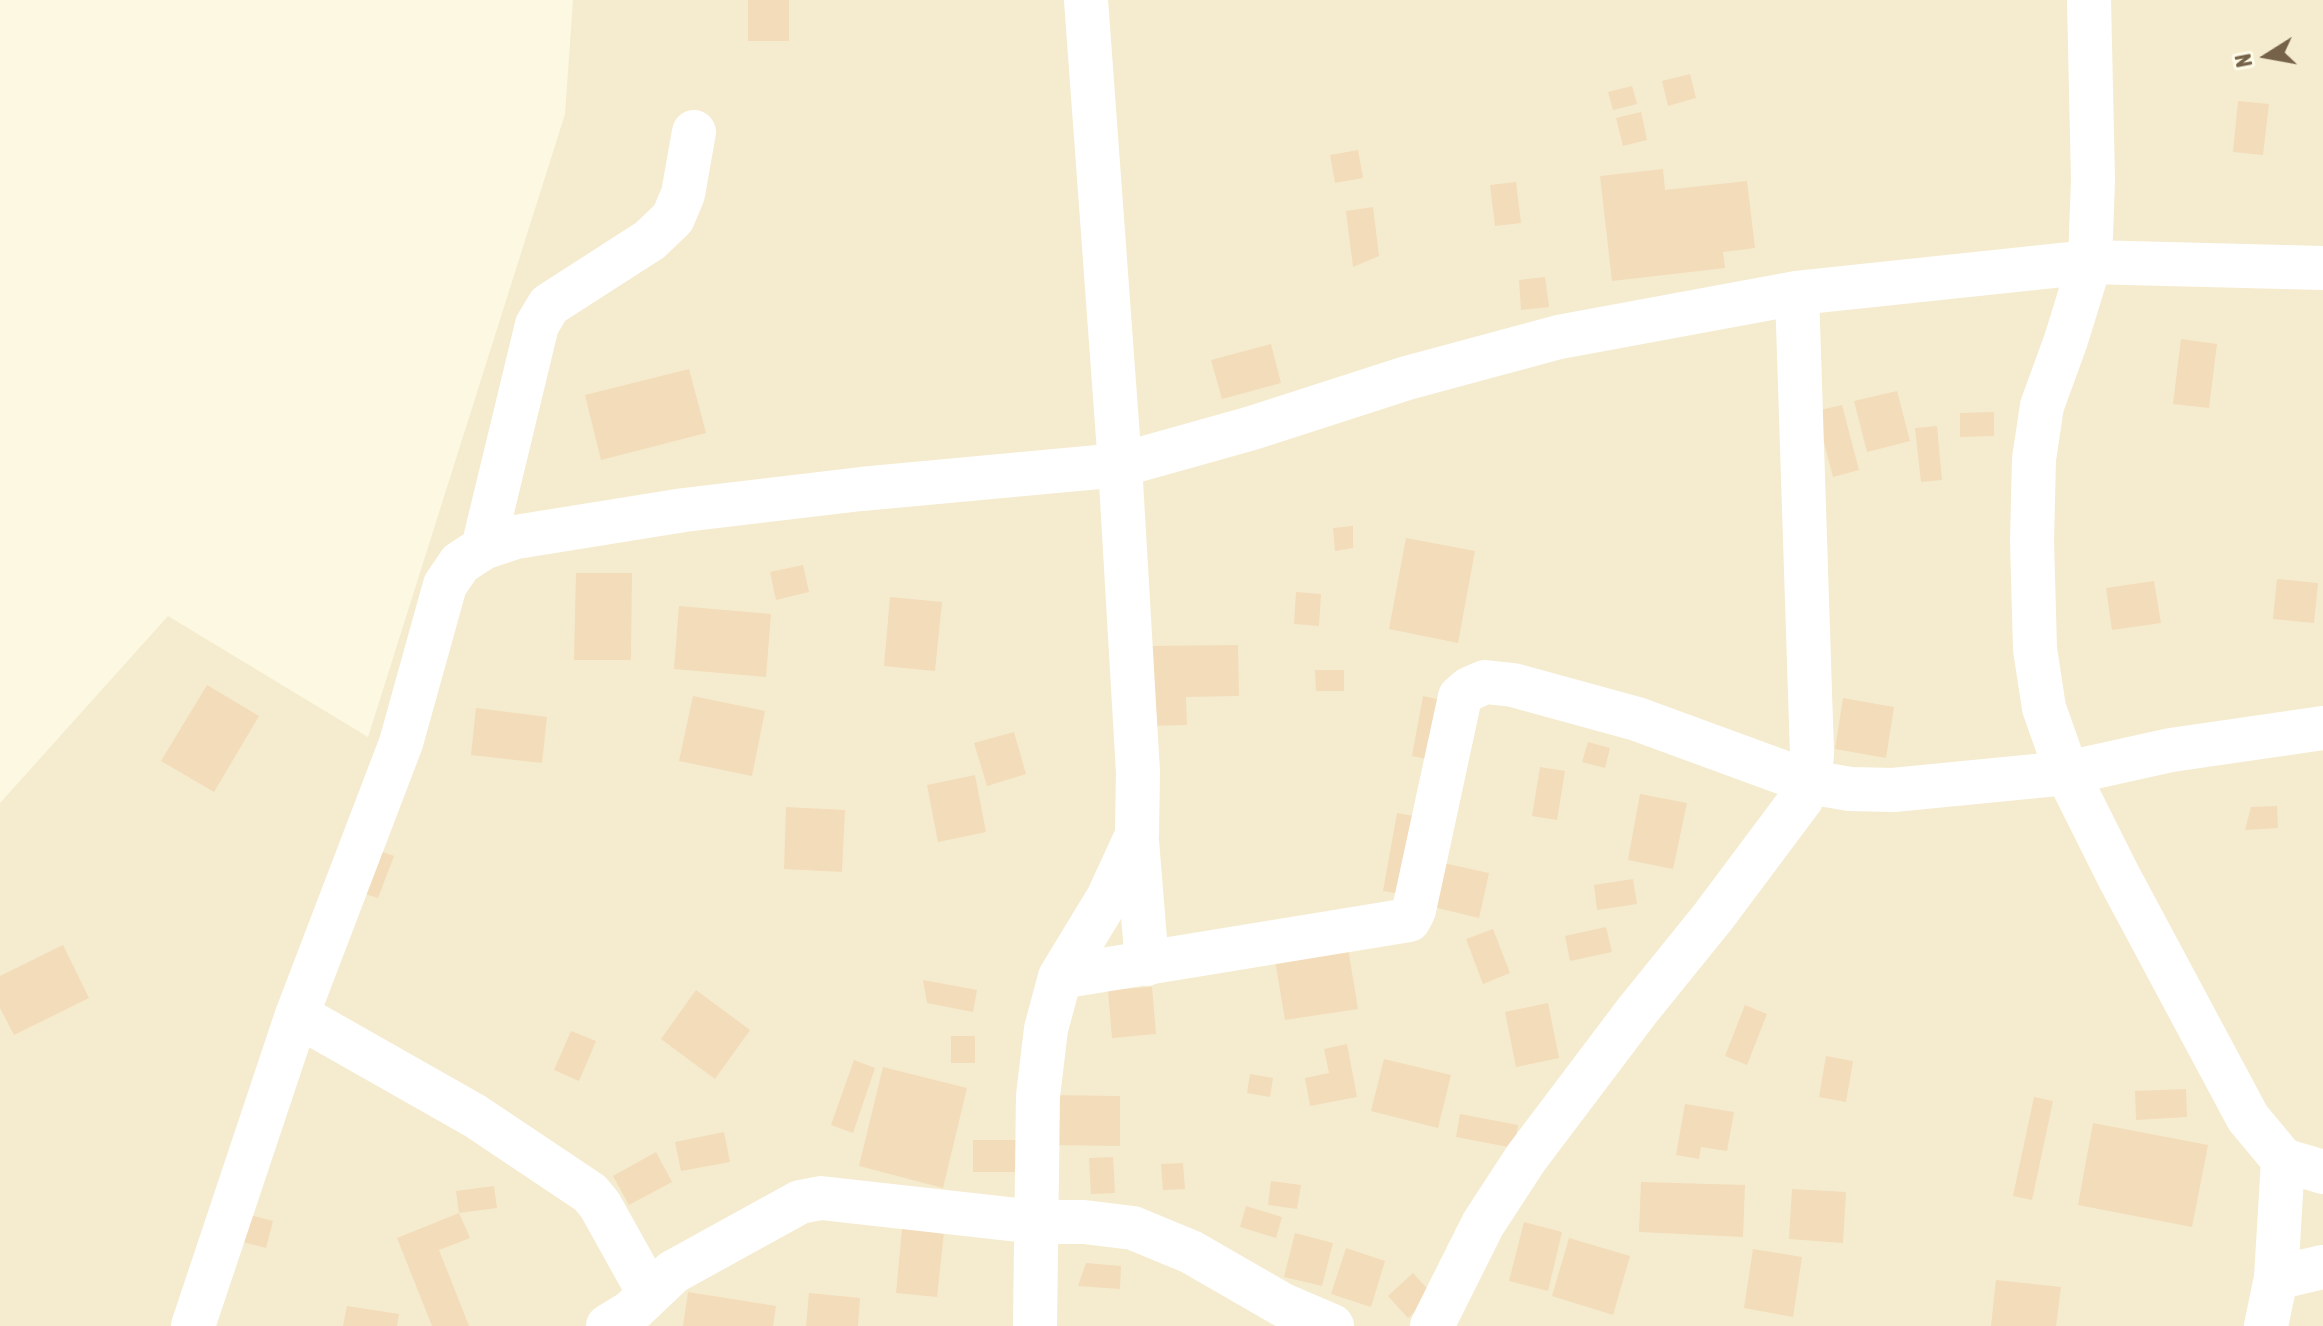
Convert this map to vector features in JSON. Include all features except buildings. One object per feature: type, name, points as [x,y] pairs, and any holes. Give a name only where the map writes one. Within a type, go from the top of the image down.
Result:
[{"type":"street","points":[[1086,0],[1120,465],[1138,772],[1137,835],[1147,964]]},
{"type":"street","points":[[2089,0],[2093,180],[2090,262],[2042,406],[2034,459],[2032,541],[2035,649],[2044,708],[2067,773],[2119,877],[2248,1118],[2303,1166],[2266,1326]]},
{"type":"street","points":[[483,548],[537,325],[549,305],[650,240],[673,218],[683,194],[694,132]]},
{"type":"street","points":[[193,1326],[297,1015],[401,743],[445,585],[460,563],[483,548],[516,537],[684,510],[861,489],[1120,465],[1252,428],[1407,378],[1559,337],[1797,293],[2090,262],[2323,268]]},
{"type":"street","points":[[1432,1326],[1483,1224],[1526,1158],[1740,881],[1802,798],[1809,782],[1812,754],[1797,293]]},
{"type":"street","points":[[1060,977],[1409,920],[1414,910],[1460,697],[1485,682],[1513,685],[1637,719],[1809,782],[1850,789],[1893,790],[2067,773],[2171,750],[2323,728]]},
{"type":"street","points":[[1035,1326],[1038,1096],[1046,1029],[1060,977],[1108,898],[1137,835]]},
{"type":"street","points":[[297,1015],[475,1116],[590,1193],[600,1205],[649,1293]]},
{"type":"street","points":[[608,1326],[631,1312],[673,1272],[800,1202],[821,1198],[1036,1222],[1084,1222],[1133,1228],[1191,1252],[1283,1305],[1332,1326]]},
{"type":"street","points":[[2276,1278],[2323,1267]]},
{"type":"shaded area","points":[[573,0],[2323,0],[2323,1326],[0,1326],[0,803],[168,616],[368,737],[565,114]]}]
